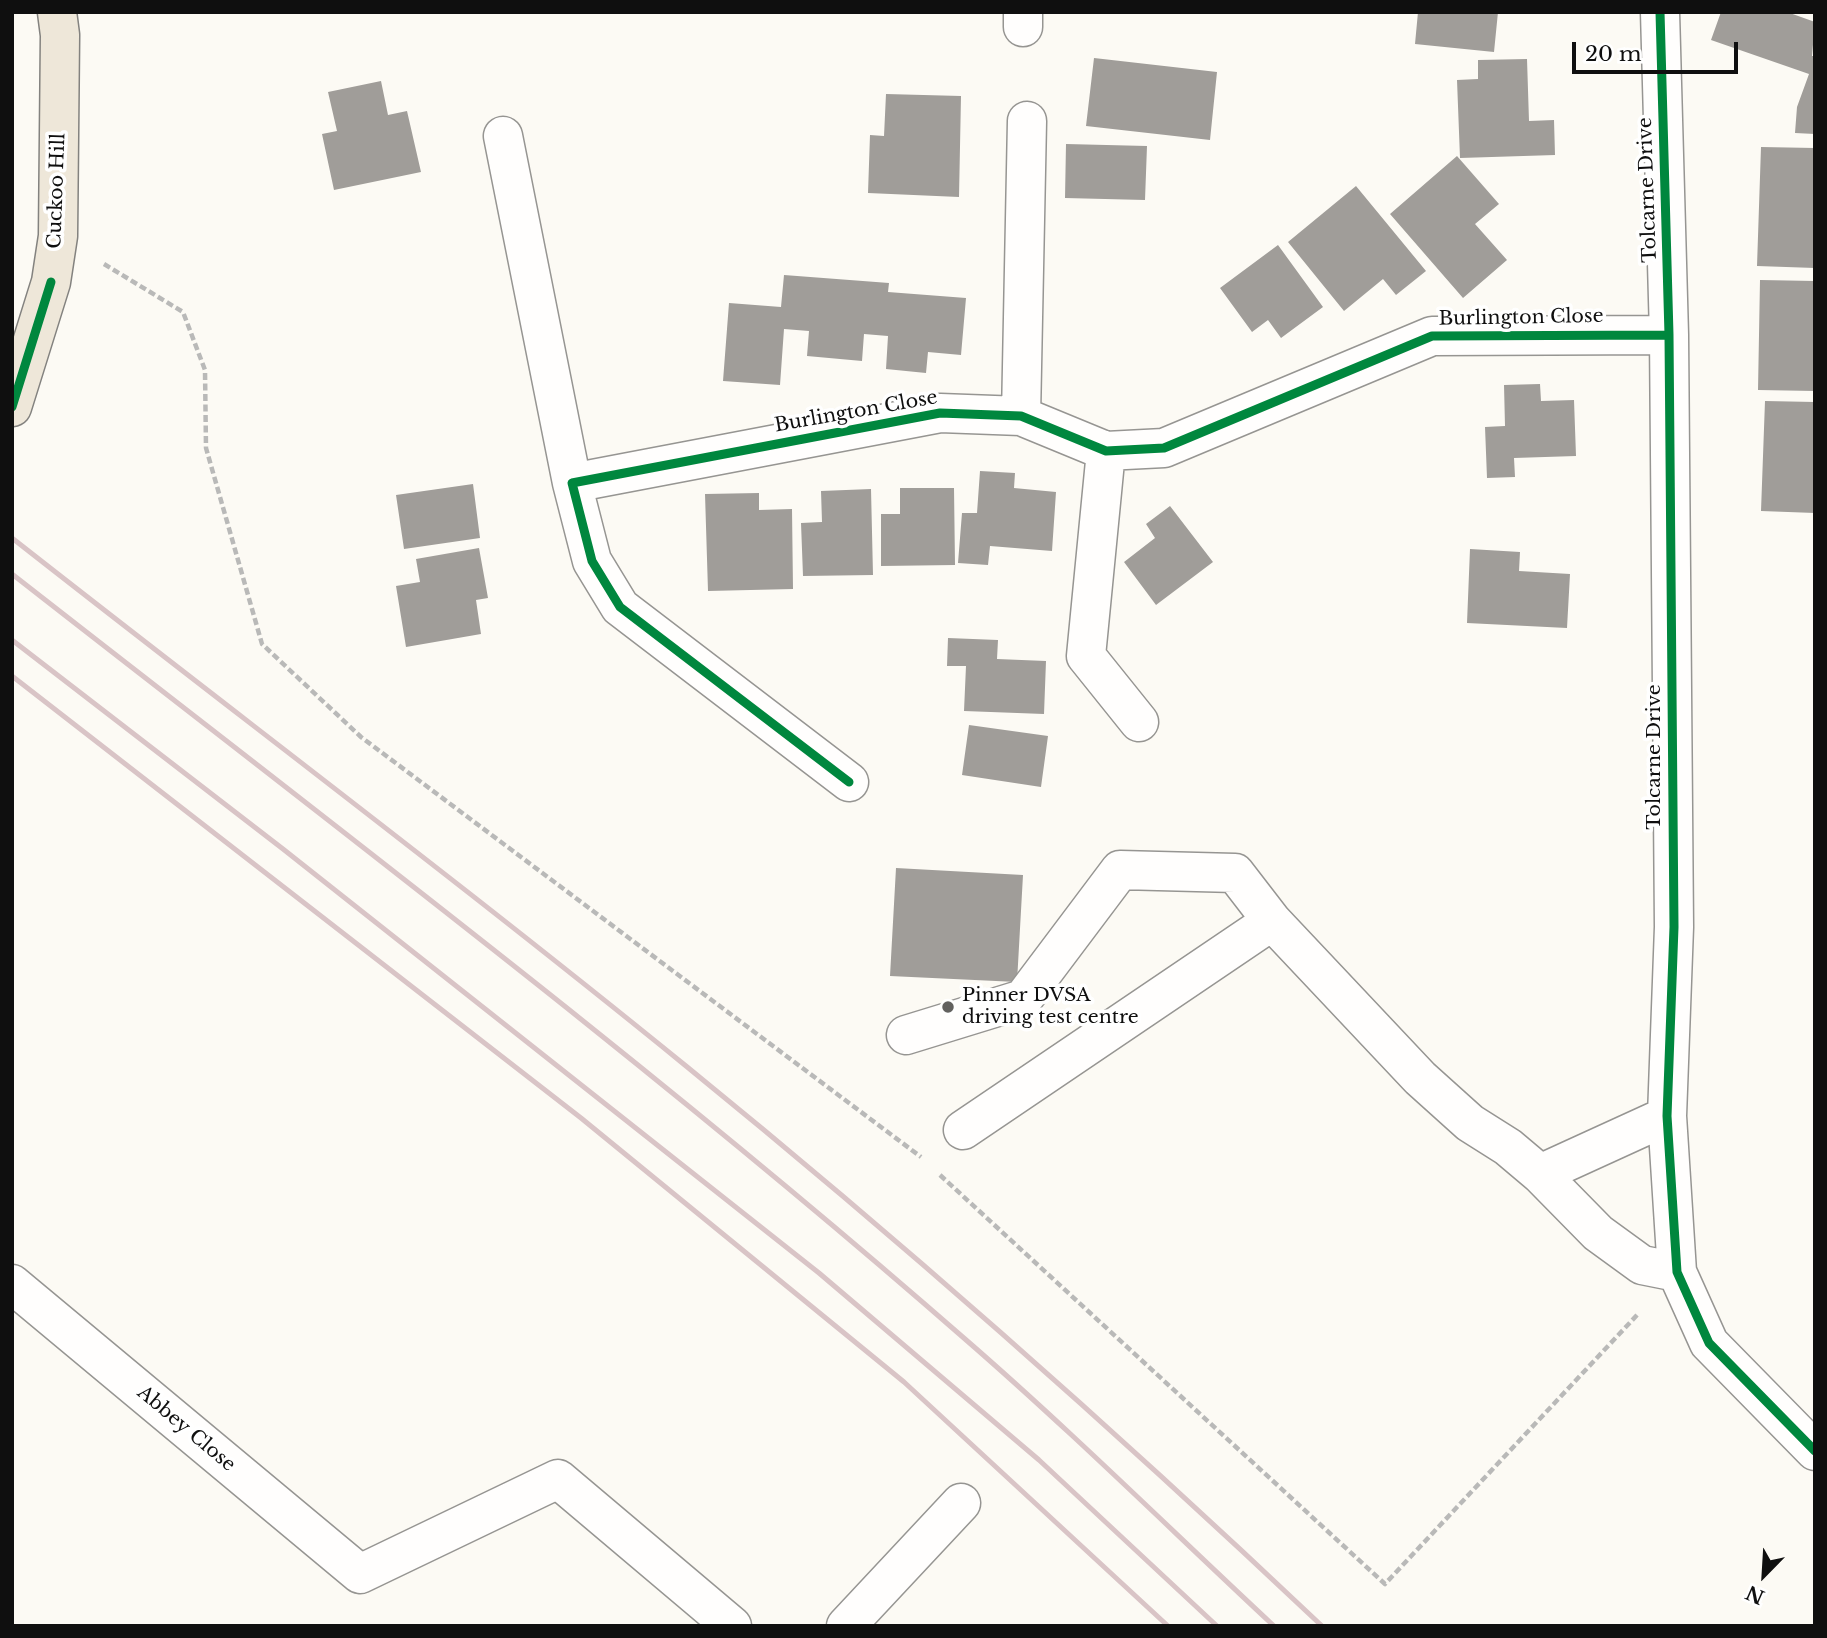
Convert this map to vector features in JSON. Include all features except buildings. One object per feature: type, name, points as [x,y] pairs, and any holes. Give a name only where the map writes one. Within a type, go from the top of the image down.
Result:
[{"type":"main road","name":"Cuckoo Hill","points":[[12,407],[51,282],[58,236],[60,35],[57,12]]},
{"type":"street","name":"Tolcarne Drive","points":[[1660,12],[1669,334],[1674,927],[1667,1115],[1677,1272],[1709,1343],[1815,1451]]},
{"type":"street","points":[[1021,416],[1027,121]]},
{"type":"street","points":[[503,136],[572,483],[592,561],[620,607],[849,782]]},
{"type":"street","name":"Burlington Close","points":[[572,483],[940,413],[1021,416],[1106,451],[1164,448],[1432,336],[1669,334]]},
{"type":"street","points":[[1106,451],[1086,656],[1139,722]]},
{"type":"street","points":[[906,1035],[1023,999],[1120,870],[1235,873],[1272,921],[1420,1078],[1470,1123],[1508,1147],[1540,1174],[1598,1233],[1642,1265],[1677,1272]]},
{"type":"street","points":[[963,1130],[1272,921]]},
{"type":"street","points":[[1540,1174],[1667,1115]]},
{"type":"street","name":"Abbey Close","points":[[12,1284],[360,1574],[558,1479],[732,1626]]},
{"type":"street","points":[[846,1626],[961,1503]]},
{"type":"path","points":[[58,236],[183,313],[205,370],[206,448],[262,644],[361,737],[908,1145],[928,1164]]},
{"type":"path","points":[[938,1173],[1385,1584],[1677,1272]]},
{"type":"railway","points":[[12,538],[519,932],[768,1133],[1009,1340],[1322,1626]]},
{"type":"railway","points":[[12,574],[614,1045],[849,1239],[1082,1445],[1274,1626]]},
{"type":"railway","points":[[12,640],[283,849],[819,1273],[1039,1460],[1217,1626]]},
{"type":"railway","points":[[12,676],[581,1118],[904,1382],[1168,1626]]},
{"type":"cycle path","points":[[1660,12],[1669,335],[1674,927],[1667,1116],[1677,1272],[1709,1343],[1815,1451]]},
{"type":"cycle path","points":[[12,407],[51,282]]},
{"type":"cycle path","points":[[849,782],[620,607],[592,561],[572,483],[940,413],[1021,416],[1106,451],[1164,448],[1432,336],[1669,335]]},
{"type":"place","name":"Pinner DVSA driving test centre","points":[[948,1007]]}]
